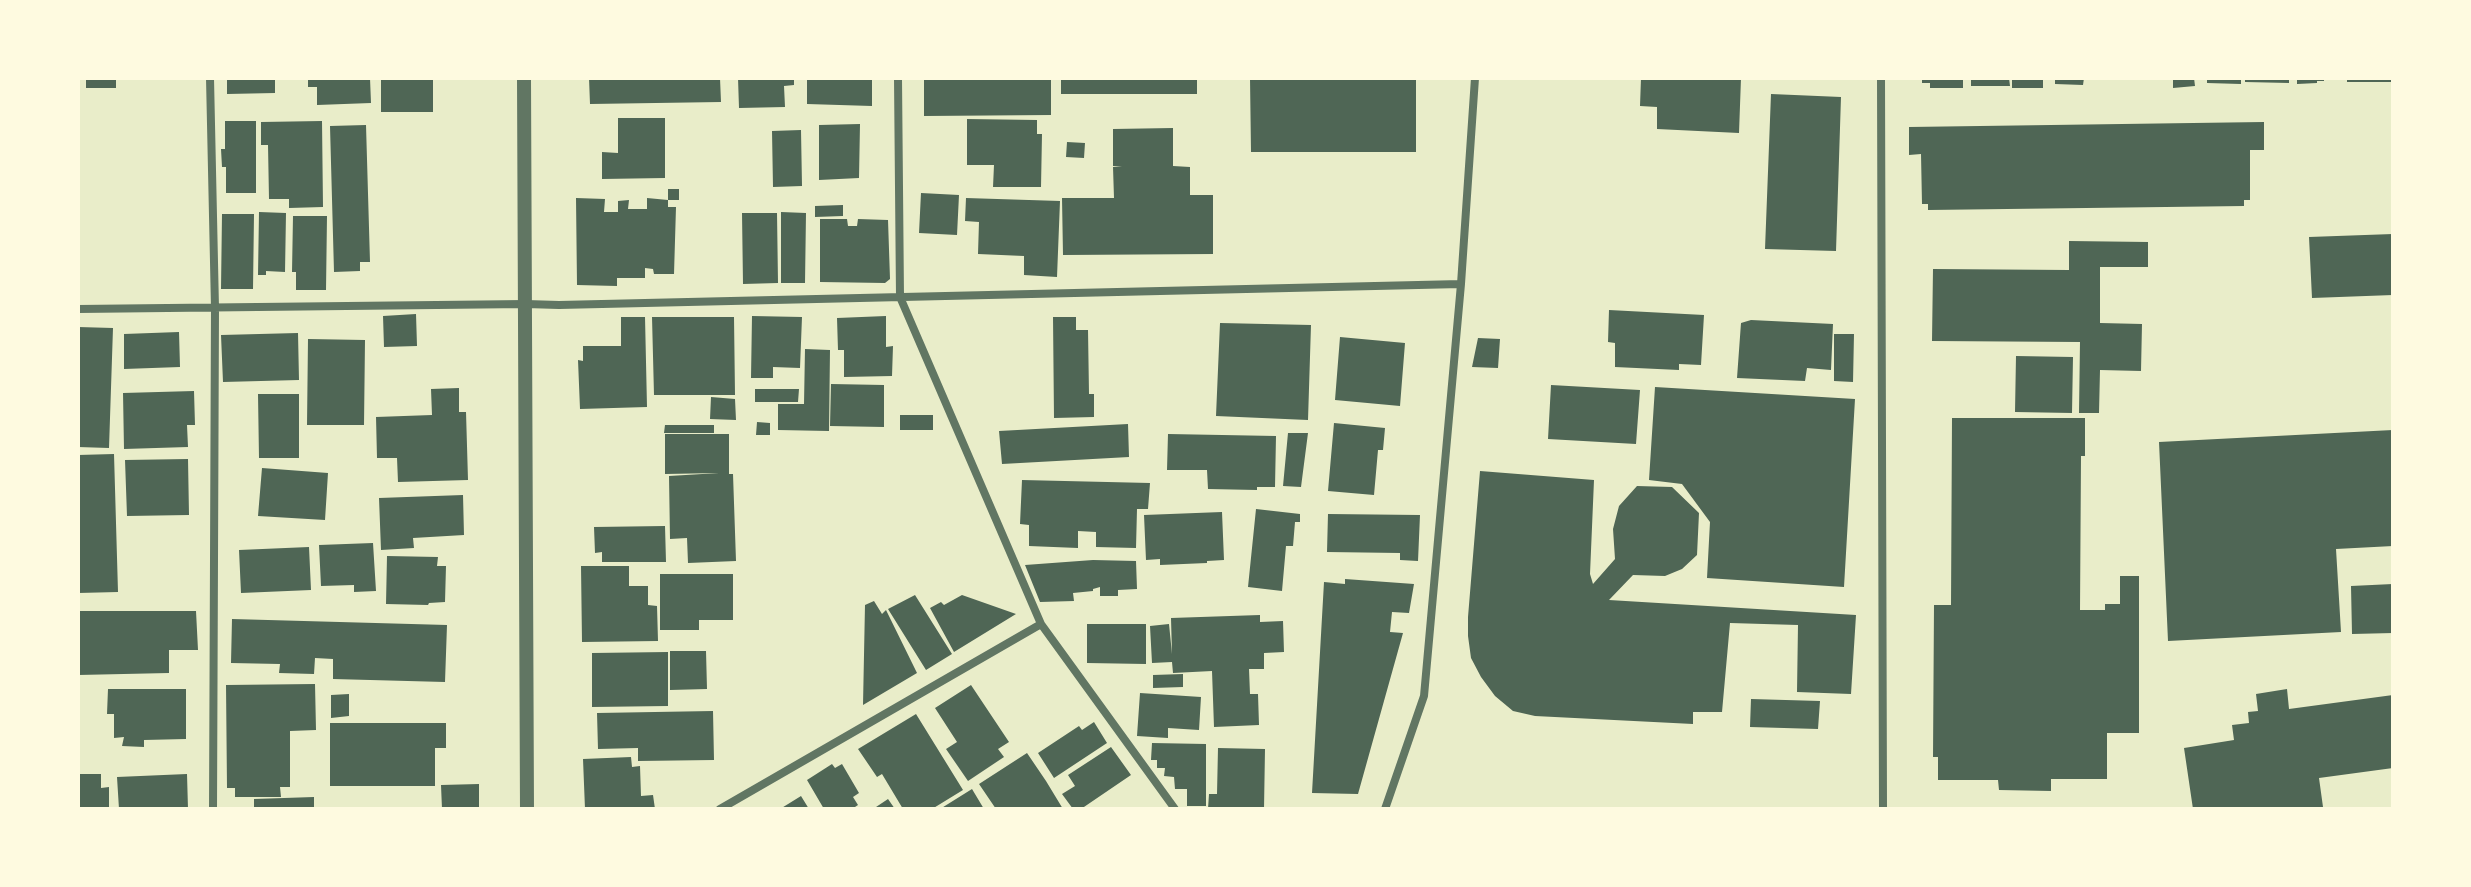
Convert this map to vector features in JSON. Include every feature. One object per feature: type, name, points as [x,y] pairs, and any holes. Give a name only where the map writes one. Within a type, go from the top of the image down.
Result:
[{"type":"street","points":[[210,78],[215,308],[213,809]]},
{"type":"street","points":[[524,78],[527,809]]},
{"type":"street","points":[[898,78],[900,297],[1041,624],[1175,809]]},
{"type":"street","points":[[1385,809],[1424,696],[1461,284],[1475,78]]},
{"type":"street","points":[[1881,78],[1883,809]]},
{"type":"street","points":[[78,309],[559,305],[1461,284]]},
{"type":"street","points":[[720,809],[1041,624]]},
{"type":"building","points":[[86,78],[116,78],[116,88],[86,88]]},
{"type":"building","points":[[227,78],[275,78],[275,93],[227,94]]},
{"type":"building","points":[[308,78],[370,78],[371,103],[317,105],[317,87],[308,87]]},
{"type":"building","points":[[381,78],[433,78],[433,112],[381,112]]},
{"type":"building","points":[[589,78],[720,78],[721,102],[590,104]]},
{"type":"building","points":[[738,78],[794,78],[794,85],[784,86],[785,107],[739,108]]},
{"type":"building","points":[[807,78],[872,78],[872,106],[807,104]]},
{"type":"building","points":[[924,78],[1051,78],[1051,115],[924,116]]},
{"type":"building","points":[[1061,78],[1197,78],[1197,94],[1061,94]]},
{"type":"building","points":[[1250,78],[1416,78],[1416,152],[1251,152]]},
{"type":"building","points":[[1641,78],[1741,78],[1739,133],[1657,129],[1657,107],[1640,106]]},
{"type":"building","points":[[1922,78],[1963,78],[1963,88],[1930,88],[1930,83],[1922,83]]},
{"type":"building","points":[[1971,78],[2009,78],[2010,86],[1971,86]]},
{"type":"building","points":[[2012,78],[2043,78],[2043,88],[2012,88]]},
{"type":"building","points":[[2055,78],[2084,78],[2083,85],[2055,84]]},
{"type":"building","points":[[2173,78],[2194,78],[2195,86],[2173,88]]},
{"type":"building","points":[[2207,78],[2241,78],[2241,84],[2207,83]]},
{"type":"building","points":[[2245,78],[2289,78],[2289,83],[2245,82]]},
{"type":"building","points":[[2297,78],[2324,78],[2324,81],[2297,84]]},
{"type":"building","points":[[2347,78],[2393,78],[2393,82],[2347,82]]},
{"type":"building","points":[[1771,94],[1841,97],[1836,251],[1765,249]]},
{"type":"building","points":[[618,118],[665,118],[665,178],[602,179],[602,152],[618,153]]},
{"type":"building","points":[[967,119],[1037,120],[1037,134],[1042,134],[1041,187],[993,187],[994,165],[967,165]]},
{"type":"building","points":[[225,121],[256,121],[256,193],[226,193],[226,167],[222,167],[221,149],[225,149]]},
{"type":"building","points":[[322,121],[323,207],[289,208],[289,199],[269,199],[268,145],[261,145],[261,122]]},
{"type":"building","points":[[2264,122],[2264,150],[2250,150],[2250,200],[2244,200],[2244,206],[1928,210],[1928,204],[1922,204],[1921,154],[1909,155],[1909,127]]},
{"type":"building","points":[[860,124],[859,178],[819,180],[819,125]]},
{"type":"building","points":[[366,125],[370,262],[360,262],[360,271],[334,272],[330,126]]},
{"type":"building","points":[[1173,128],[1173,166],[1190,167],[1190,195],[1213,195],[1213,254],[1063,255],[1062,198],[1114,198],[1113,167],[1122,166],[1113,166],[1113,129]]},
{"type":"building","points":[[801,130],[802,186],[773,187],[772,131]]},
{"type":"building","points":[[1067,142],[1085,143],[1084,158],[1066,157]]},
{"type":"building","points":[[668,189],[679,189],[679,200],[668,200]]},
{"type":"building","points":[[921,193],[959,195],[957,235],[919,233]]},
{"type":"building","points":[[576,198],[605,199],[604,212],[618,212],[618,201],[629,200],[628,209],[647,209],[647,198],[668,200],[668,207],[676,207],[674,274],[654,274],[653,269],[645,268],[645,278],[617,278],[617,286],[577,285]]},
{"type":"building","points":[[966,198],[1060,201],[1057,277],[1024,275],[1024,256],[978,254],[979,222],[965,221]]},
{"type":"building","points":[[843,205],[843,216],[815,217],[815,206]]},
{"type":"building","points":[[259,212],[286,213],[285,272],[266,271],[266,275],[258,275]]},
{"type":"building","points":[[781,212],[806,213],[805,283],[781,283]]},
{"type":"building","points":[[742,213],[777,213],[778,283],[743,284]]},
{"type":"building","points":[[222,214],[254,214],[253,289],[221,289]]},
{"type":"building","points":[[293,216],[327,216],[326,290],[296,290],[296,272],[292,272]]},
{"type":"building","points":[[820,219],[847,219],[848,226],[857,226],[858,219],[888,220],[890,279],[885,283],[820,282]]},
{"type":"building","points":[[2393,234],[2393,295],[2312,298],[2309,237]]},
{"type":"building","points":[[2069,241],[2148,242],[2148,267],[2100,267],[2100,323],[2142,324],[2141,371],[2100,370],[2099,413],[2079,413],[2080,342],[1932,341],[1933,269],[2069,270]]},
{"type":"building","points":[[1609,310],[1704,315],[1701,365],[1679,364],[1679,370],[1615,367],[1615,343],[1608,342]]},
{"type":"building","points":[[416,314],[417,346],[384,347],[383,316]]},
{"type":"building","points":[[752,316],[802,317],[800,368],[773,367],[773,378],[751,378]]},
{"type":"building","points":[[886,316],[886,347],[893,346],[892,376],[844,377],[844,350],[838,350],[837,318]]},
{"type":"building","points":[[621,317],[645,317],[647,407],[580,409],[578,360],[583,361],[583,346],[621,346]]},
{"type":"building","points":[[652,317],[734,317],[735,395],[654,395]]},
{"type":"building","points":[[1053,317],[1076,317],[1076,330],[1088,330],[1089,394],[1094,394],[1094,417],[1054,418]]},
{"type":"building","points":[[1751,320],[1833,324],[1831,370],[1807,368],[1805,381],[1737,378],[1741,323]]},
{"type":"building","points":[[1220,323],[1311,325],[1308,420],[1216,416]]},
{"type":"building","points":[[78,327],[113,328],[109,448],[78,447]]},
{"type":"building","points":[[179,332],[180,367],[124,369],[124,334]]},
{"type":"building","points":[[298,333],[299,380],[223,382],[221,335]]},
{"type":"building","points":[[1834,334],[1854,334],[1853,382],[1834,381]]},
{"type":"building","points":[[1340,337],[1405,343],[1400,406],[1335,400]]},
{"type":"building","points":[[1478,338],[1500,339],[1498,368],[1472,367]]},
{"type":"building","points":[[308,339],[365,340],[364,425],[307,425]]},
{"type":"building","points":[[805,349],[830,350],[829,431],[778,430],[778,404],[804,404]]},
{"type":"building","points":[[2016,356],[2073,357],[2072,413],[2015,412]]},
{"type":"building","points":[[831,384],[884,385],[884,427],[830,426]]},
{"type":"building","points":[[1551,385],[1640,390],[1636,444],[1548,439]]},
{"type":"building","points":[[1655,387],[1855,399],[1844,587],[1707,578],[1710,522],[1682,484],[1649,480]]},
{"type":"building","points":[[459,388],[459,412],[466,412],[468,480],[398,482],[397,458],[377,458],[376,417],[432,415],[431,389]]},
{"type":"building","points":[[755,389],[799,389],[798,402],[755,402]]},
{"type":"building","points":[[194,391],[195,425],[187,425],[188,447],[124,449],[123,393]]},
{"type":"building","points":[[258,394],[299,394],[299,458],[259,458]]},
{"type":"building","points":[[711,397],[735,399],[736,420],[710,419]]},
{"type":"building","points":[[900,415],[933,415],[933,430],[900,430]]},
{"type":"building","points":[[1952,418],[2085,418],[2085,456],[2081,456],[2080,610],[2105,610],[2105,604],[2120,604],[2120,576],[2139,576],[2139,733],[2107,733],[2107,779],[2051,779],[2051,791],[1999,790],[1998,780],[1938,780],[1938,757],[1933,757],[1934,605],[1951,605]]},
{"type":"building","points":[[757,422],[770,423],[770,435],[756,435]]},
{"type":"building","points":[[1334,423],[1385,428],[1383,450],[1378,450],[1374,495],[1328,491]]},
{"type":"building","points":[[1128,424],[1129,457],[1002,464],[999,431]]},
{"type":"building","points":[[665,425],[714,425],[714,433],[664,433]]},
{"type":"building","points":[[2393,430],[2393,546],[2336,549],[2341,632],[2168,641],[2159,442]]},
{"type":"building","points":[[1288,433],[1308,433],[1301,487],[1283,486]]},
{"type":"building","points":[[665,434],[729,434],[736,561],[688,563],[687,538],[670,539],[669,476],[719,473],[665,474]]},
{"type":"building","points":[[1168,434],[1276,436],[1275,487],[1257,487],[1257,490],[1208,489],[1207,470],[1167,470]]},
{"type":"building","points":[[114,454],[118,592],[78,593],[78,455]]},
{"type":"building","points":[[188,459],[189,515],[127,516],[125,460]]},
{"type":"building","points":[[262,468],[328,473],[325,520],[258,516]]},
{"type":"building","points":[[1480,471],[1594,480],[1590,574],[1593,584],[1615,559],[1613,529],[1619,506],[1637,486],[1672,487],[1699,513],[1697,555],[1682,569],[1665,576],[1633,575],[1609,600],[1856,615],[1851,694],[1797,692],[1798,625],[1730,623],[1722,712],[1693,712],[1693,724],[1535,716],[1513,711],[1495,696],[1471,658],[1468,617]]},
{"type":"building","points":[[1022,480],[1150,483],[1148,509],[1137,509],[1136,548],[1096,547],[1096,532],[1078,531],[1078,548],[1029,546],[1029,525],[1020,524]]},
{"type":"building","points":[[463,495],[464,535],[413,538],[414,548],[381,550],[379,498]]},
{"type":"building","points":[[1256,509],[1300,514],[1300,522],[1295,522],[1293,546],[1286,546],[1282,591],[1248,587]]},
{"type":"building","points":[[1222,512],[1224,560],[1160,565],[1160,559],[1146,560],[1144,515]]},
{"type":"building","points":[[1328,514],[1420,515],[1418,561],[1400,560],[1400,553],[1327,552]]},
{"type":"building","points":[[665,526],[666,562],[602,562],[602,552],[595,553],[594,527]]},
{"type":"building","points":[[373,543],[376,591],[354,592],[354,585],[321,586],[319,545]]},
{"type":"building","points":[[309,547],[311,590],[241,593],[239,550]]},
{"type":"building","points":[[387,556],[438,557],[437,566],[446,566],[445,602],[428,605],[386,604]]},
{"type":"building","points":[[1093,560],[1136,561],[1137,589],[1118,590],[1118,596],[1100,596],[1100,587],[1073,593],[1074,601],[1040,602],[1025,565]]},
{"type":"building","points":[[581,566],[629,566],[629,586],[648,586],[648,605],[657,606],[658,641],[582,642]]},
{"type":"building","points":[[660,574],[733,574],[733,620],[699,620],[699,630],[660,630]]},
{"type":"building","points":[[1345,579],[1414,584],[1409,613],[1392,612],[1390,632],[1403,633],[1358,794],[1312,793],[1324,582],[1345,584]]},
{"type":"building","points":[[2393,584],[2393,633],[2352,634],[2351,586]]},
{"type":"building","points":[[915,595],[952,654],[926,670],[888,609]]},
{"type":"building","points":[[962,595],[1016,614],[954,652],[930,608],[941,602],[944,605]]},
{"type":"building","points":[[874,601],[882,614],[886,610],[917,673],[863,705],[865,605]]},
{"type":"building","points":[[78,611],[196,611],[198,650],[169,650],[169,673],[78,675]]},
{"type":"building","points":[[1260,615],[1260,622],[1283,621],[1284,652],[1264,653],[1264,669],[1249,669],[1250,694],[1258,694],[1259,725],[1214,727],[1212,671],[1173,673],[1172,662],[1152,663],[1150,626],[1169,624],[1172,654],[1171,618]]},
{"type":"building","points":[[232,619],[447,625],[445,682],[333,679],[333,659],[315,658],[314,674],[279,673],[280,664],[231,663]]},
{"type":"building","points":[[1087,624],[1146,624],[1146,664],[1087,663]]},
{"type":"building","points":[[670,651],[706,651],[707,689],[670,690]]},
{"type":"building","points":[[668,652],[668,706],[592,707],[592,653]]},
{"type":"building","points":[[1183,674],[1183,687],[1153,688],[1153,675]]},
{"type":"building","points":[[315,684],[316,730],[290,731],[290,787],[280,787],[281,797],[235,797],[235,788],[227,788],[226,685]]},
{"type":"building","points":[[971,685],[1009,742],[998,749],[1004,757],[968,781],[946,749],[957,742],[935,708]]},
{"type":"building","points":[[108,689],[186,689],[186,739],[144,740],[144,747],[122,746],[124,737],[114,738],[114,714],[107,714]]},
{"type":"building","points":[[2287,689],[2289,709],[2393,695],[2393,768],[2319,778],[2323,807],[2193,809],[2184,748],[2234,740],[2232,725],[2249,723],[2248,712],[2258,711],[2256,694]]},
{"type":"building","points":[[1140,693],[1201,697],[1199,730],[1168,728],[1168,738],[1137,736]]},
{"type":"building","points":[[349,694],[349,716],[331,718],[331,695]]},
{"type":"building","points":[[1751,699],[1820,701],[1818,729],[1750,727]]},
{"type":"building","points":[[713,711],[714,760],[638,761],[638,748],[598,749],[597,713]]},
{"type":"building","points":[[916,714],[963,790],[932,809],[903,809],[882,774],[877,777],[858,749]]},
{"type":"building","points":[[1094,722],[1107,743],[1054,778],[1038,753],[1079,726],[1082,730]]},
{"type":"building","points":[[330,723],[446,723],[446,748],[435,748],[435,786],[330,786]]},
{"type":"building","points":[[1152,743],[1206,744],[1206,806],[1187,806],[1187,789],[1175,789],[1174,777],[1164,776],[1165,768],[1157,768],[1157,760],[1151,760]]},
{"type":"building","points":[[1111,747],[1131,775],[1081,809],[1073,809],[1062,794],[1075,786],[1068,775]]},
{"type":"building","points":[[1218,748],[1265,749],[1264,809],[1208,809],[1209,794],[1217,794]]},
{"type":"building","points":[[1027,753],[1063,809],[996,809],[979,784]]},
{"type":"building","points":[[631,757],[632,767],[640,766],[641,796],[653,795],[655,809],[585,809],[583,759]]},
{"type":"building","points":[[832,764],[835,768],[842,764],[859,793],[853,797],[858,805],[852,809],[824,809],[807,780]]},
{"type":"building","points":[[78,774],[101,774],[101,788],[109,787],[109,809],[78,809]]},
{"type":"building","points":[[187,774],[188,809],[119,809],[117,777]]},
{"type":"building","points":[[479,784],[479,809],[442,809],[441,785]]},
{"type":"building","points":[[972,789],[984,809],[940,809]]},
{"type":"building","points":[[801,796],[809,809],[780,809]]},
{"type":"building","points":[[314,797],[314,809],[254,809],[254,799]]},
{"type":"building","points":[[888,799],[895,809],[873,809]]}]
